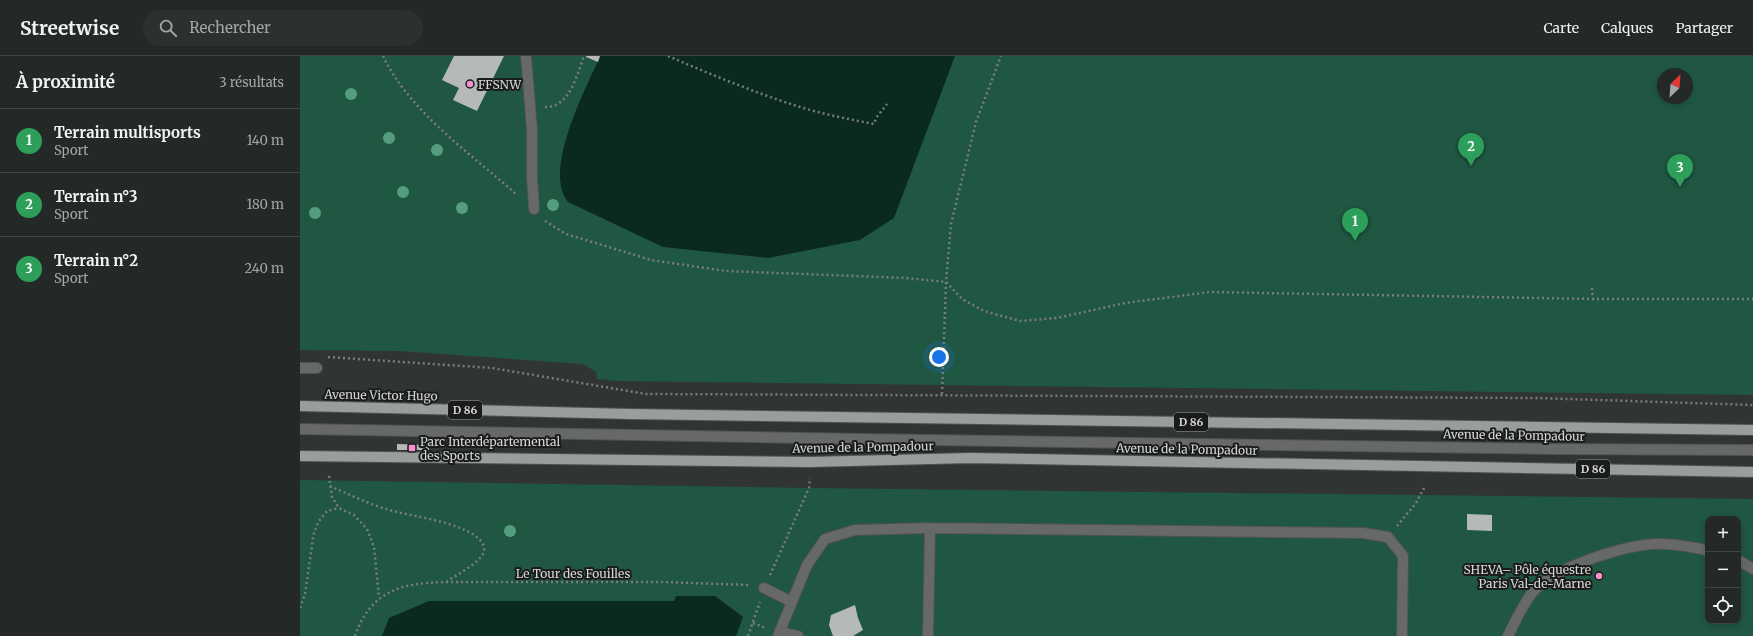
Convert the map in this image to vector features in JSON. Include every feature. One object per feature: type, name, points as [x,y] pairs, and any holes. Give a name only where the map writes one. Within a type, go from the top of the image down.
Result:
[{"type":"main road","name":"Avenue Victor Hugo","points":[[300,406],[630,414]]},
{"type":"main road","name":"Avenue de la Pompadour","points":[[630,414],[1753,430]]},
{"type":"main road","name":"Avenue de la Pompadour","points":[[300,456],[810,462],[970,458],[1753,472]]},
{"type":"lane","points":[[526,56],[530,106],[534,209]]},
{"type":"lane","points":[[300,368],[317,368]]},
{"type":"lane","name":"Avenue de la Pompadour","points":[[300,428],[626,435],[1553,449],[1753,450]]},
{"type":"lane","points":[[928,636],[930,528]]},
{"type":"lane","points":[[798,636],[779,634],[807,565],[825,539],[855,530],[930,528],[1363,533],[1388,537],[1403,556],[1402,636]]},
{"type":"lane","points":[[1508,636],[1516,619],[1532,593],[1553,576],[1589,560],[1619,549],[1655,544],[1705,551]]},
{"type":"lane","points":[[1741,562],[1753,569]]},
{"type":"lane","points":[[764,588],[792,602]]},
{"type":"path","points":[[383,56],[407,95],[430,119],[534,209],[544,220],[566,234],[651,260],[726,271],[907,278],[946,282],[962,299],[984,310],[1020,320],[1057,318],[1125,303],[1210,292],[1593,299],[1753,299]]},
{"type":"path","points":[[530,106],[548,107],[560,103],[568,95],[584,56]]},
{"type":"path","points":[[668,56],[729,82],[797,106],[836,117],[874,124],[876,118],[887,104]]},
{"type":"path","points":[[942,394],[946,282],[951,224],[976,122],[1001,56]]},
{"type":"path","points":[[1592,288],[1593,299]]},
{"type":"path","points":[[327,357],[492,368],[646,394],[942,394],[1538,398],[1753,405]]},
{"type":"path","points":[[748,636],[764,588],[809,488],[810,462]]},
{"type":"path","points":[[329,476],[332,497],[339,508],[354,515],[366,529],[374,547],[379,598]]},
{"type":"path","points":[[330,486],[354,497],[393,511],[456,526],[479,540],[482,543],[484,550],[482,555],[478,560],[446,582]]},
{"type":"path","points":[[1388,537],[1416,503],[1424,488]]},
{"type":"path","points":[[300,608],[305,594],[314,532],[319,521],[327,511],[339,508]]},
{"type":"path","name":"Le Tour des Fouilles","points":[[355,636],[360,621],[379,598],[402,586],[446,582],[670,582],[744,584],[764,588]]},
{"type":"shaded area","points":[[300,56],[1753,56],[1753,395],[617,381],[597,379],[596,372],[583,364],[400,351],[300,350]]},
{"type":"shaded area","points":[[600,56],[955,56],[894,218],[860,240],[768,258],[663,247],[568,202],[561,188],[560,170],[563,150],[577,108]]},
{"type":"shaded area","points":[[300,480],[809,488],[1753,499],[1753,636],[300,636]]},
{"type":"shaded area","points":[[676,596],[715,596],[743,617],[736,636],[382,636],[389,618],[429,601],[674,601]]},
{"type":"building","name":"FFSNW","points":[[454,56],[504,56],[477,111],[453,100],[459,88],[442,80]]},
{"type":"building","points":[[586,56],[600,56],[598,62]]},
{"type":"building","points":[[397,444],[429,445],[429,450],[397,450]]},
{"type":"building","points":[[1467,514],[1492,515],[1492,531],[1467,530]]},
{"type":"building","points":[[855,605],[863,630],[853,636],[833,636],[829,625],[831,615]]},
{"type":"place","name":"FFSNW","points":[[470,84]]},
{"type":"place","name":"Terrain n°3","points":[[1471,166]]},
{"type":"place","name":"Terrain n°2","points":[[1680,187]]},
{"type":"place","name":"Terrain multisports","points":[[1355,241]]},
{"type":"place","name":"Parc Interdépartemental des Sports","points":[[412,448]]},
{"type":"place","name":"SHEVA– Pôle équestre Paris Val-de-Marne","points":[[1599,576]]}]
